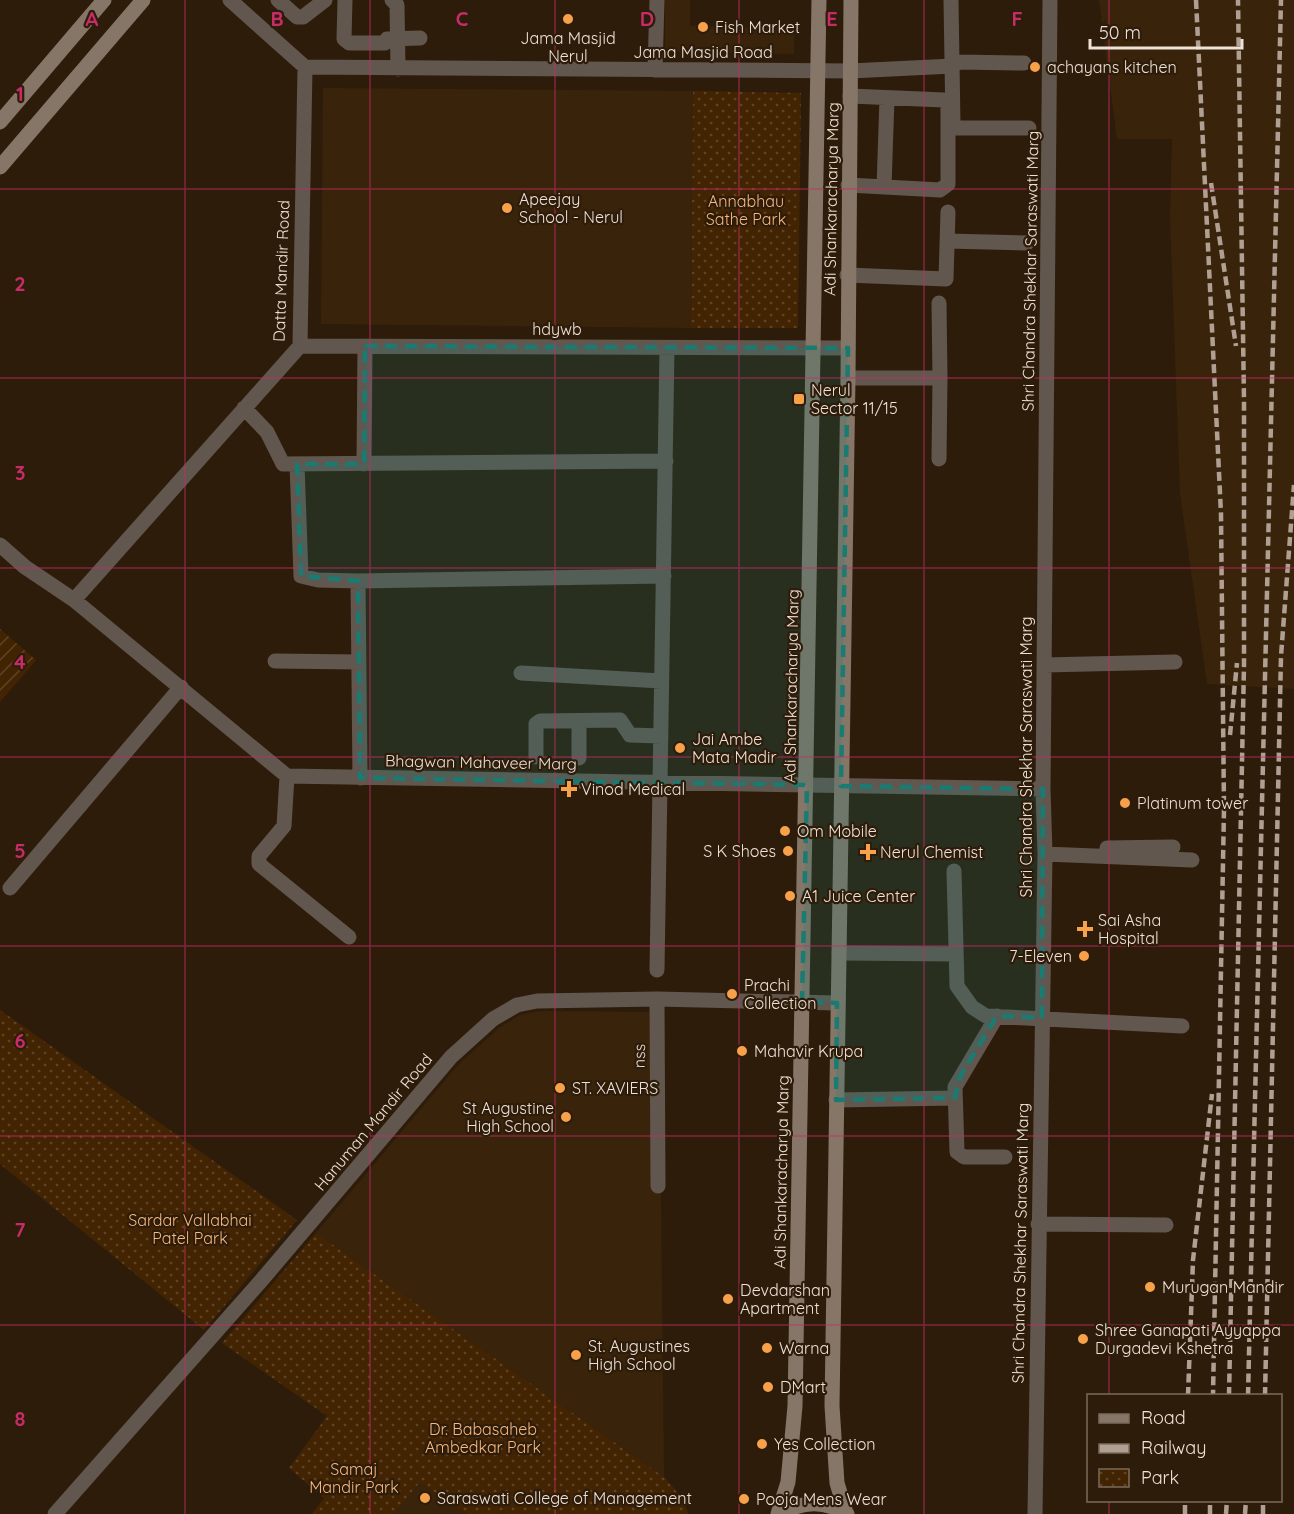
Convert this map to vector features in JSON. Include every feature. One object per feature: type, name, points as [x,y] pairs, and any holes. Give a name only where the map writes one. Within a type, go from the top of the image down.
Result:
[{"type":"main road","points":[[0,122],[104,0]]},
{"type":"main road","points":[[0,167],[143,0]]},
{"type":"main road","name":"Adi Shankaracharya Marg","points":[[779,1514],[788,1482],[793,1445],[807,785],[819,0]]},
{"type":"main road","name":"Adi Shankaracharya Marg","points":[[847,1513],[837,1483],[832,1406],[848,378],[847,275],[851,0]]},
{"type":"main road","points":[[779,1514],[793,1506],[812,1503],[831,1505],[847,1513]]},
{"type":"street","points":[[278,0],[297,17],[303,17],[325,0]]},
{"type":"street","points":[[345,0],[344,39],[349,43],[385,43],[387,39],[420,38]]},
{"type":"street","points":[[392,0],[397,5],[398,69]]},
{"type":"street","points":[[655,70],[657,0]]},
{"type":"street","points":[[951,0],[953,124],[957,128],[1029,128]]},
{"type":"street","name":"Shri Chandra Shekhar Saraswati Marg","points":[[1035,1514],[1045,851],[1043,789],[1050,0]]},
{"type":"street","points":[[233,1],[305,67]]},
{"type":"street","name":"Jama Masjid Road","points":[[305,67],[850,71],[953,66],[959,62],[1024,63]]},
{"type":"street","name":"Datta Mandir Road","points":[[74,600],[300,346],[305,67]]},
{"type":"street","points":[[848,185],[940,190],[948,184],[948,105],[944,100],[850,96]]},
{"type":"street","points":[[884,187],[887,98]]},
{"type":"street","points":[[947,320],[948,212]]},
{"type":"street","points":[[947,242],[1027,243]]},
{"type":"street","points":[[847,275],[946,279]]},
{"type":"street","points":[[939,303],[939,459]]},
{"type":"street","name":"hdywb","points":[[300,346],[814,350],[848,348]]},
{"type":"street","points":[[364,464],[365,346]]},
{"type":"street","points":[[657,970],[662,783],[661,681],[667,348]]},
{"type":"street","points":[[848,378],[940,378]]},
{"type":"street","points":[[244,408],[267,432],[283,464],[666,461]]},
{"type":"street","points":[[297,464],[301,576],[318,580],[358,581],[664,576]]},
{"type":"street","points":[[0,545],[25,567],[74,600],[181,687],[258,756],[286,776],[284,826],[259,856],[259,864],[349,937]]},
{"type":"street","points":[[358,581],[360,778]]},
{"type":"street","points":[[275,661],[359,662]]},
{"type":"street","points":[[1044,665],[1175,662]]},
{"type":"street","points":[[521,674],[661,681]]},
{"type":"street","points":[[10,888],[181,687]]},
{"type":"street","points":[[536,758],[536,724],[540,721],[620,720],[630,735],[661,736]]},
{"type":"street","points":[[579,721],[579,758]]},
{"type":"street","name":"Bhagwan Mahaveer Marg","points":[[286,776],[1043,789]]},
{"type":"street","points":[[1045,851],[1173,847]]},
{"type":"street","points":[[1045,851],[1192,860]]},
{"type":"street","points":[[954,871],[957,987],[972,1007],[986,1016],[1182,1026]]},
{"type":"street","points":[[839,953],[956,954]]},
{"type":"street","name":"Hanuman Mandir Road","points":[[55,1514],[260,1282],[451,1058],[493,1019],[517,1005],[537,1001],[657,999],[837,1002]]},
{"type":"street","name":"nss","points":[[657,999],[658,1186]]},
{"type":"street","points":[[997,1016],[956,1087],[957,1152],[964,1157],[1005,1157]]},
{"type":"street","points":[[836,1100],[955,1098]]},
{"type":"street","points":[[1038,1224],[1166,1225]]},
{"type":"highlighted area","points":[[365,346],[848,348],[841,786],[1043,789],[1042,1018],[997,1016],[961,1075],[955,1098],[836,1100],[837,1003],[802,1002],[807,785],[360,778],[358,581],[301,576],[297,464],[364,464]]},
{"type":"shaded area","name":"Fish Market","points":[[665,0],[690,0],[690,26],[794,28],[794,54],[665,52]]},
{"type":"shaded area","points":[[1099,0],[1294,0],[1294,689],[1207,684],[1180,493],[1170,216],[1172,139],[1117,139]]},
{"type":"shaded area","name":"Apeejay School - Nerul","points":[[323,88],[693,91],[691,328],[321,324]]},
{"type":"shaded area","name":"St. Augustines High School","points":[[540,1011],[659,1012],[664,1477],[316,1233],[458,1065],[499,1028],[520,1015]]},
{"type":"shaded area","name":"Saraswati College of Management","points":[[420,1481],[466,1514],[394,1514]]},
{"type":"green space","name":"Annabhau Sathe Park","points":[[693,91],[801,93],[798,328],[691,328]]},
{"type":"green space","points":[[0,629],[36,660],[0,702]]},
{"type":"green space","name":"Sardar Vallabhai Patel Park","points":[[0,1010],[297,1220],[204,1330],[0,1164]]},
{"type":"green space","name":"Dr. Babasaheb Ambedkar Park","points":[[316,1233],[664,1477],[683,1499],[688,1514],[466,1514],[420,1482],[394,1514],[312,1514],[324,1498],[289,1468],[327,1416],[222,1343]]},
{"type":"railway","points":[[1196,0],[1221,514],[1224,809],[1213,1394]]},
{"type":"railway","points":[[1229,1394],[1244,665],[1244,400],[1238,0]]},
{"type":"railway","points":[[1248,1394],[1281,0]]},
{"type":"railway","points":[[1211,183],[1236,346]]},
{"type":"railway","points":[[1265,1394],[1281,656],[1294,485]]},
{"type":"railway","points":[[1230,735],[1237,663]]},
{"type":"railway","points":[[1188,1394],[1193,1260],[1212,1094]]},
{"type":"railway","points":[[1185,1502],[1185,1514]]},
{"type":"railway","points":[[1210,1502],[1210,1514]]},
{"type":"railway","points":[[1226,1514],[1227,1502]]},
{"type":"railway","points":[[1245,1514],[1246,1502]]},
{"type":"railway","points":[[1263,1502],[1263,1514]]},
{"type":"place","name":"Jama Masjid Nerul","points":[[568,19]]},
{"type":"place","name":"Fish Market","points":[[703,27]]},
{"type":"place","name":"achayans kitchen","points":[[1035,67]]},
{"type":"place","name":"Apeejay School - Nerul","points":[[507,208]]},
{"type":"place","name":"Nerul Sector 11/15","points":[[799,399]]},
{"type":"place","name":"Jai Ambe Mata Madir","points":[[680,748]]},
{"type":"place","name":"Vinod Medical","points":[[569,789]]},
{"type":"place","name":"Platinum tower","points":[[1125,803]]},
{"type":"place","name":"Om Mobile","points":[[785,831]]},
{"type":"place","name":"S K Shoes","points":[[788,851]]},
{"type":"place","name":"Nerul Chemist","points":[[868,852]]},
{"type":"place","name":"A1 Juice Center","points":[[790,896]]},
{"type":"place","name":"Sai Asha Hospital","points":[[1085,929]]},
{"type":"place","name":"7-Eleven","points":[[1084,956]]},
{"type":"place","name":"Prachi Collection","points":[[732,994]]},
{"type":"place","name":"Mahavir Krupa","points":[[742,1051]]},
{"type":"place","name":"ST. XAVIERS","points":[[560,1088]]},
{"type":"place","name":"St Augustine High School","points":[[566,1117]]},
{"type":"place","name":"Murugan Mandir","points":[[1150,1287]]},
{"type":"place","name":"Devdarshan Apartment","points":[[728,1299]]},
{"type":"place","name":"Shree Ganapati Ayyappa Durgadevi Kshetra","points":[[1083,1339]]},
{"type":"place","name":"Warna","points":[[767,1348]]},
{"type":"place","name":"St. Augustines High School","points":[[576,1355]]},
{"type":"place","name":"DMart","points":[[768,1387]]},
{"type":"place","name":"Yes Collection","points":[[762,1444]]},
{"type":"place","name":"Saraswati College of Management","points":[[425,1498]]},
{"type":"place","name":"Pooja Mens Wear","points":[[744,1499]]},
{"type":"park label","name":"Samaj Mandir Park","points":[[354,1478]]}]
